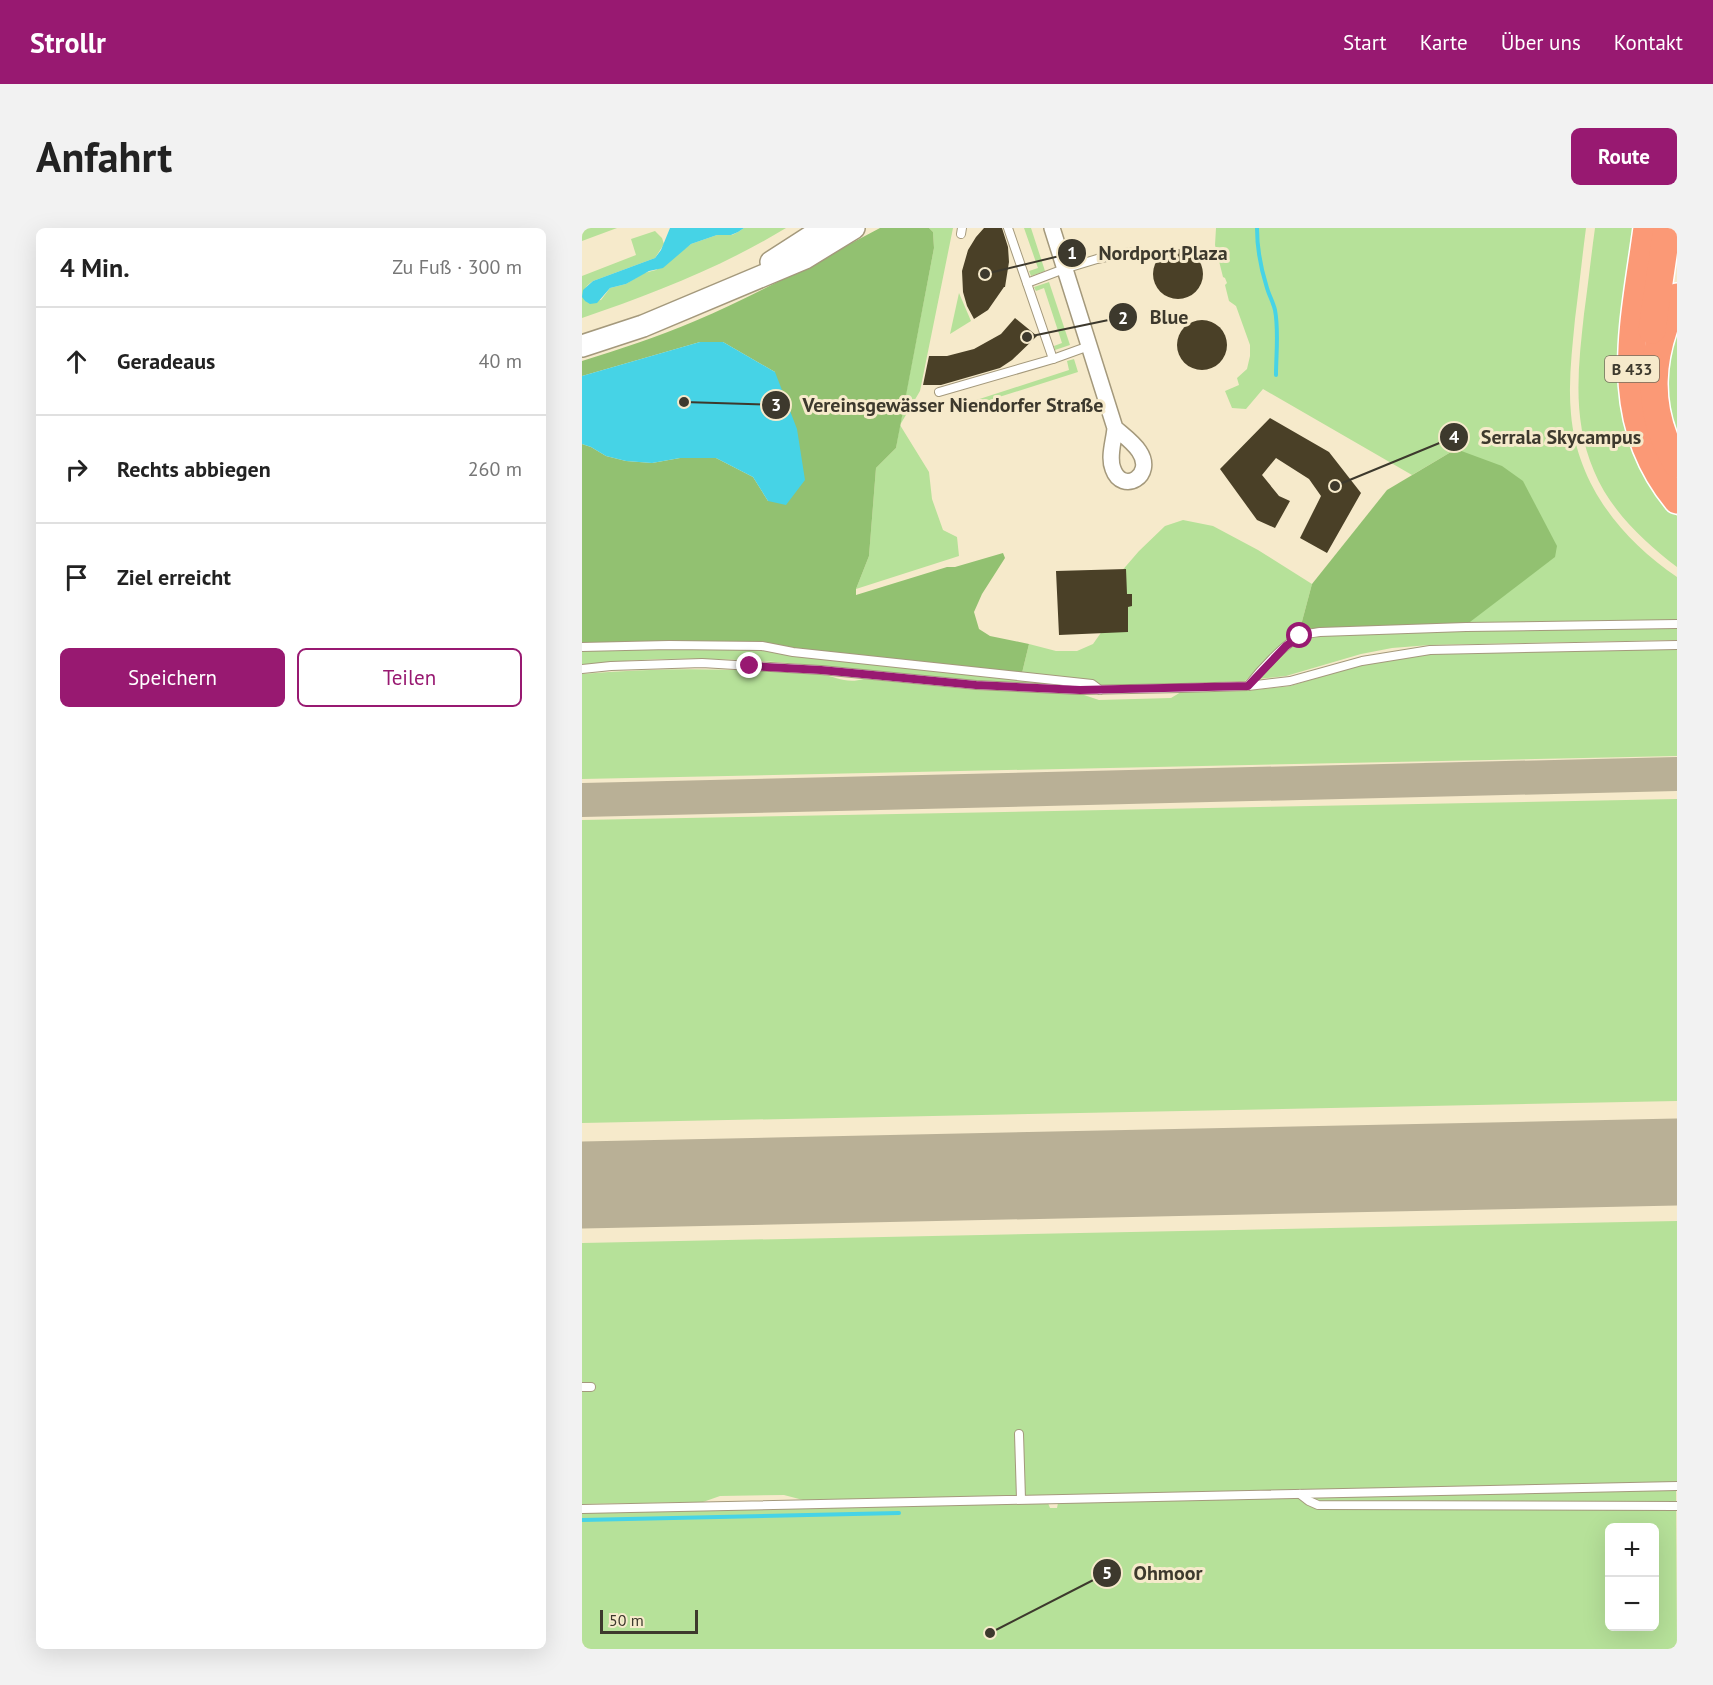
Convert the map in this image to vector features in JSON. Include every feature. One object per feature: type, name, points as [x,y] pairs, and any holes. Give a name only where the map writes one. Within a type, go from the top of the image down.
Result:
[{"type":"highway","name":"B 433","points":[[1647,228],[1633,333],[1632,393],[1642,440],[1656,470],[1677,500]]},
{"type":"highway","points":[[1653,382],[1651,336],[1667,228]]},
{"type":"highway","name":"B 433","points":[[1677,297],[1662,335],[1653,382],[1658,420],[1666,444],[1677,464]]},
{"type":"main road","points":[[733,287],[824,228]]},
{"type":"main road","points":[[582,346],[643,326],[805,258],[854,228]]},
{"type":"street","points":[[1052,228],[1115,428]]},
{"type":"lane","points":[[1008,228],[1053,359]]},
{"type":"lane","points":[[1027,283],[1064,269],[1129,252]]},
{"type":"lane","points":[[939,392],[1053,359],[1089,346]]},
{"type":"lane","points":[[1248,686],[1294,640],[1320,632],[1677,624]]},
{"type":"lane","points":[[582,669],[702,663],[821,670],[976,685],[1100,690],[1248,686],[1290,681],[1362,661],[1430,650],[1677,645]]},
{"type":"lane","points":[[582,647],[762,646],[793,652],[1092,684],[1100,690]]},
{"type":"lane","points":[[582,1387],[591,1387]]},
{"type":"lane","points":[[1019,1434],[1022,1499]]},
{"type":"lane","points":[[582,1509],[1677,1485]]},
{"type":"lane","points":[[1300,1494],[1308,1501],[1318,1505],[1677,1506]]},
{"type":"lane","points":[[1054,1499],[1054,1508]]},
{"type":"green space","points":[[582,228],[617,228],[582,241]]},
{"type":"green space","points":[[744,228],[786,228],[686,279],[582,318],[582,276],[636,255],[631,239],[655,231],[664,244],[655,258],[590,283],[584,292],[585,301],[601,300],[610,288],[626,284],[644,273],[656,270],[691,244],[717,235],[732,235]]},
{"type":"green space","points":[[880,228],[929,228],[933,232],[934,248],[896,448],[876,468],[869,556],[856,589],[856,595],[947,567],[955,567],[1003,553],[1005,558],[982,594],[974,612],[979,629],[990,636],[1029,644],[1022,673],[792,648],[763,642],[669,641],[582,644],[582,444],[606,456],[626,461],[652,463],[680,458],[716,458],[753,477],[768,501],[775,372],[723,342],[700,342],[582,376],[582,361],[653,338],[719,311]]},
{"type":"green space","points":[[929,228],[953,228],[920,391],[900,425],[934,248],[933,232]]},
{"type":"green space","points":[[1024,228],[1031,228],[1045,271],[1031,276],[1029,271],[1038,268]]},
{"type":"green space","points":[[1216,228],[1586,228],[1571,366],[1570,402],[1575,440],[1582,464],[1605,508],[1638,545],[1677,577],[1677,621],[1466,625],[1456,449],[1412,475],[1263,389],[1246,409],[1232,408],[1225,391],[1239,385],[1237,378],[1247,369],[1250,345],[1236,306],[1229,301],[1225,285],[1227,283],[1223,277],[1215,245]]},
{"type":"green space","points":[[1595,228],[1640,228],[1625,339],[1670,510],[1677,516],[1677,567],[1640,536],[1609,499],[1594,471],[1582,432],[1578,393],[1580,354]]},
{"type":"green space","points":[[1049,282],[1070,345],[1055,350],[1054,346],[1062,343],[1044,288],[1036,291],[1034,287]]},
{"type":"green space","points":[[959,293],[971,321],[950,334]]},
{"type":"green space","points":[[1677,313],[1677,440],[1668,415],[1665,362]]},
{"type":"green space","points":[[1074,359],[1078,372],[958,410],[956,403],[960,402],[961,405],[1069,370],[1067,361]]},
{"type":"green space","points":[[900,425],[929,472],[932,499],[943,530],[957,537],[959,556],[856,589],[869,556],[876,468],[896,448]]},
{"type":"green space","points":[[1456,449],[1502,466],[1523,481],[1557,546],[1555,557],[1466,625],[1300,629],[1312,584],[1387,490]]},
{"type":"green space","points":[[1183,520],[1213,526],[1258,550],[1312,584],[1300,629],[1245,681],[1111,685],[1011,684],[793,663],[702,659],[642,660],[582,665],[582,644],[669,641],[763,642],[792,649],[1022,673],[1029,644],[1056,651],[1077,651],[1093,644],[1105,627],[1120,573],[1165,526]]},
{"type":"green space","points":[[1677,626],[1677,640],[1430,645],[1392,648],[1361,654],[1286,676],[1258,679],[1295,642],[1321,633]]},
{"type":"green space","points":[[1677,649],[1677,756],[582,779],[582,674],[680,669],[805,672],[847,680],[864,679],[976,690],[1081,694],[1099,700],[1171,698],[1181,692],[1246,691],[1290,686],[1364,664],[1431,654]]},
{"type":"green space","points":[[1677,799],[1677,1101],[582,1123],[582,820]]},
{"type":"green space","points":[[1677,1221],[1677,1482],[803,1500],[784,1495],[720,1496],[703,1502],[582,1504],[582,1243]]},
{"type":"green space","points":[[1676,1489],[1677,1649],[582,1649],[582,1513],[1033,1503],[1048,1503],[1050,1508],[1057,1508],[1058,1503]]},
{"type":"water","points":[[670,228],[744,228],[731,235],[717,235],[691,244],[663,268],[649,271],[626,284],[610,288],[597,303],[590,304],[585,301],[582,297],[583,290],[593,281],[655,258]]},
{"type":"water","points":[[700,342],[723,342],[775,372],[797,429],[805,480],[786,505],[768,501],[753,477],[716,458],[680,458],[652,463],[626,461],[606,456],[582,444],[582,376]]},
{"type":"building","points":[[984,228],[1002,228],[1008,247],[1009,262],[1005,287],[988,310],[974,319],[963,292],[962,271],[968,250]]},
{"type":"building","points":[[1173,249],[1183,249],[1196,256],[1203,269],[1203,279],[1196,292],[1183,299],[1173,299],[1164,295],[1157,288],[1153,279],[1153,269],[1157,260],[1164,253]]},
{"type":"building","points":[[1015,318],[1037,336],[1012,360],[1000,368],[941,385],[923,385],[929,356],[947,356],[974,349],[1001,334]]},
{"type":"building","points":[[1197,320],[1207,320],[1220,327],[1227,340],[1227,350],[1220,363],[1207,370],[1197,370],[1188,366],[1181,359],[1177,350],[1177,340],[1181,331],[1188,324]]},
{"type":"building","points":[[1270,418],[1329,452],[1361,493],[1327,553],[1300,538],[1321,496],[1309,479],[1276,458],[1262,475],[1279,496],[1290,501],[1275,528],[1257,520],[1220,469]]},
{"type":"building","points":[[1126,569],[1127,594],[1132,594],[1132,606],[1128,607],[1128,632],[1059,635],[1056,571]]},
{"type":"waterway","points":[[1257,228],[1261,266],[1276,318],[1276,375]]},
{"type":"waterway","points":[[582,1520],[899,1513]]},
{"type":"taxiway","points":[[582,800],[1677,774]]},
{"type":"taxiway","points":[[582,1182],[603,1184]]},
{"type":"runway","points":[[582,1185],[1677,1162]]},
{"type":"place","name":"Nordport Plaza","points":[[985,274]]},
{"type":"place","name":"Blue","points":[[1027,337]]},
{"type":"place","name":"Vereinsgewässer Niendorfer Straße","points":[[684,402]]},
{"type":"place","name":"Serrala Skycampus","points":[[1335,486]]},
{"type":"place","name":"Ohmoor","points":[[990,1633]]},
{"type":"route","points":[[750,666],[821,670],[976,685],[1080,690],[1248,686],[1286,646],[1300,636]]}]
